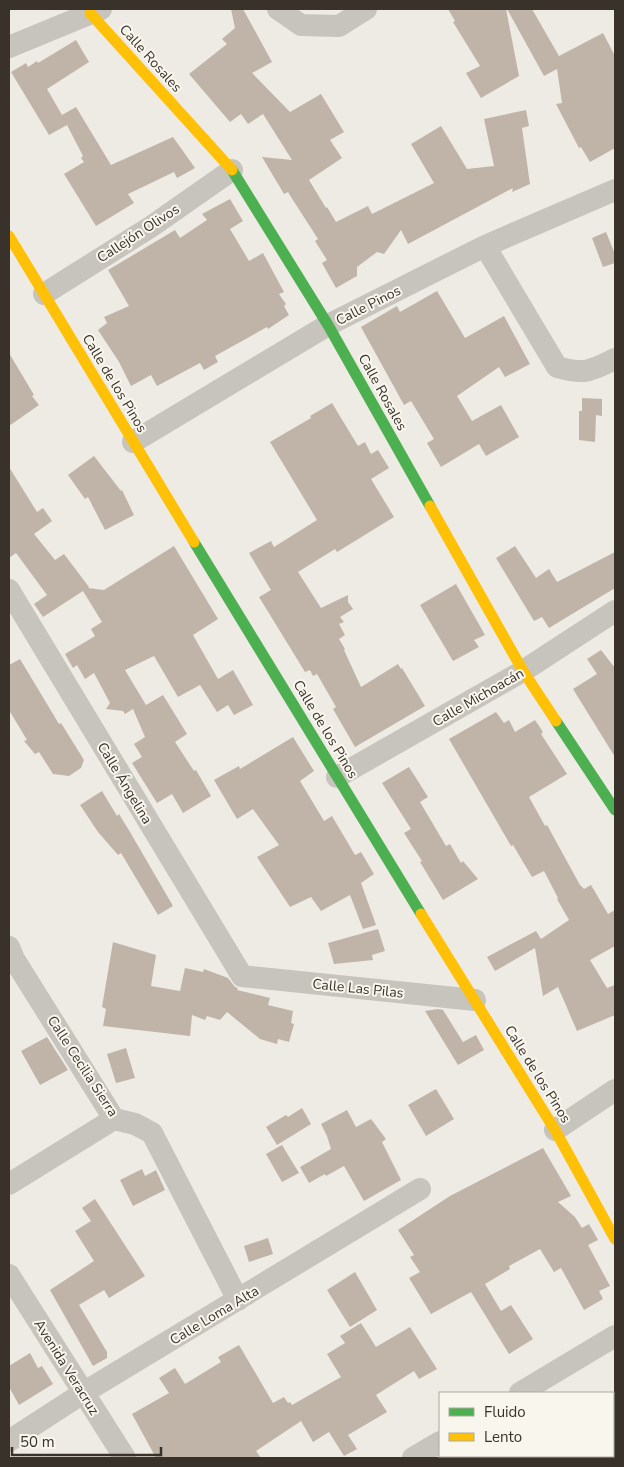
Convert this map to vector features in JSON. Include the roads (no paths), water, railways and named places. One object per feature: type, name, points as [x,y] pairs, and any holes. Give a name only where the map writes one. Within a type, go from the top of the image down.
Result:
[{"type":"street","points":[[278,9],[301,25],[340,26],[366,9]]},
{"type":"street","points":[[9,47],[96,11]]},
{"type":"street","name":"Calle Rosales","points":[[96,11],[232,170],[328,325],[523,671],[615,810]]},
{"type":"street","name":"Callejón Olivos","points":[[44,294],[152,226],[232,170]]},
{"type":"street","name":"Calle Pinos","points":[[133,442],[328,325],[484,246],[615,190]]},
{"type":"street","name":"Calle de los Pinos","points":[[9,236],[338,778],[555,1130],[615,1239]]},
{"type":"street","points":[[484,246],[557,367],[576,373],[593,370],[615,359]]},
{"type":"street","name":"Calle Ángelina","points":[[11,599],[242,976]]},
{"type":"street","name":"Calle Michoacán","points":[[338,778],[523,671],[615,611]]},
{"type":"street","name":"Calle Cecilia Sierra","points":[[9,948],[114,1119],[134,1124],[152,1132],[238,1300]]},
{"type":"street","name":"Calle Las Pilas","points":[[242,976],[475,1000]]},
{"type":"street","points":[[555,1130],[615,1090]]},
{"type":"street","points":[[9,1184],[114,1119]]},
{"type":"street","name":"Calle Loma Alta","points":[[9,1441],[83,1393],[420,1189]]},
{"type":"street","name":"Avenida Veracruz","points":[[9,1275],[125,1458]]},
{"type":"street","points":[[522,1392],[615,1336]]},
{"type":"street","points":[[413,1458],[439,1443]]}]
